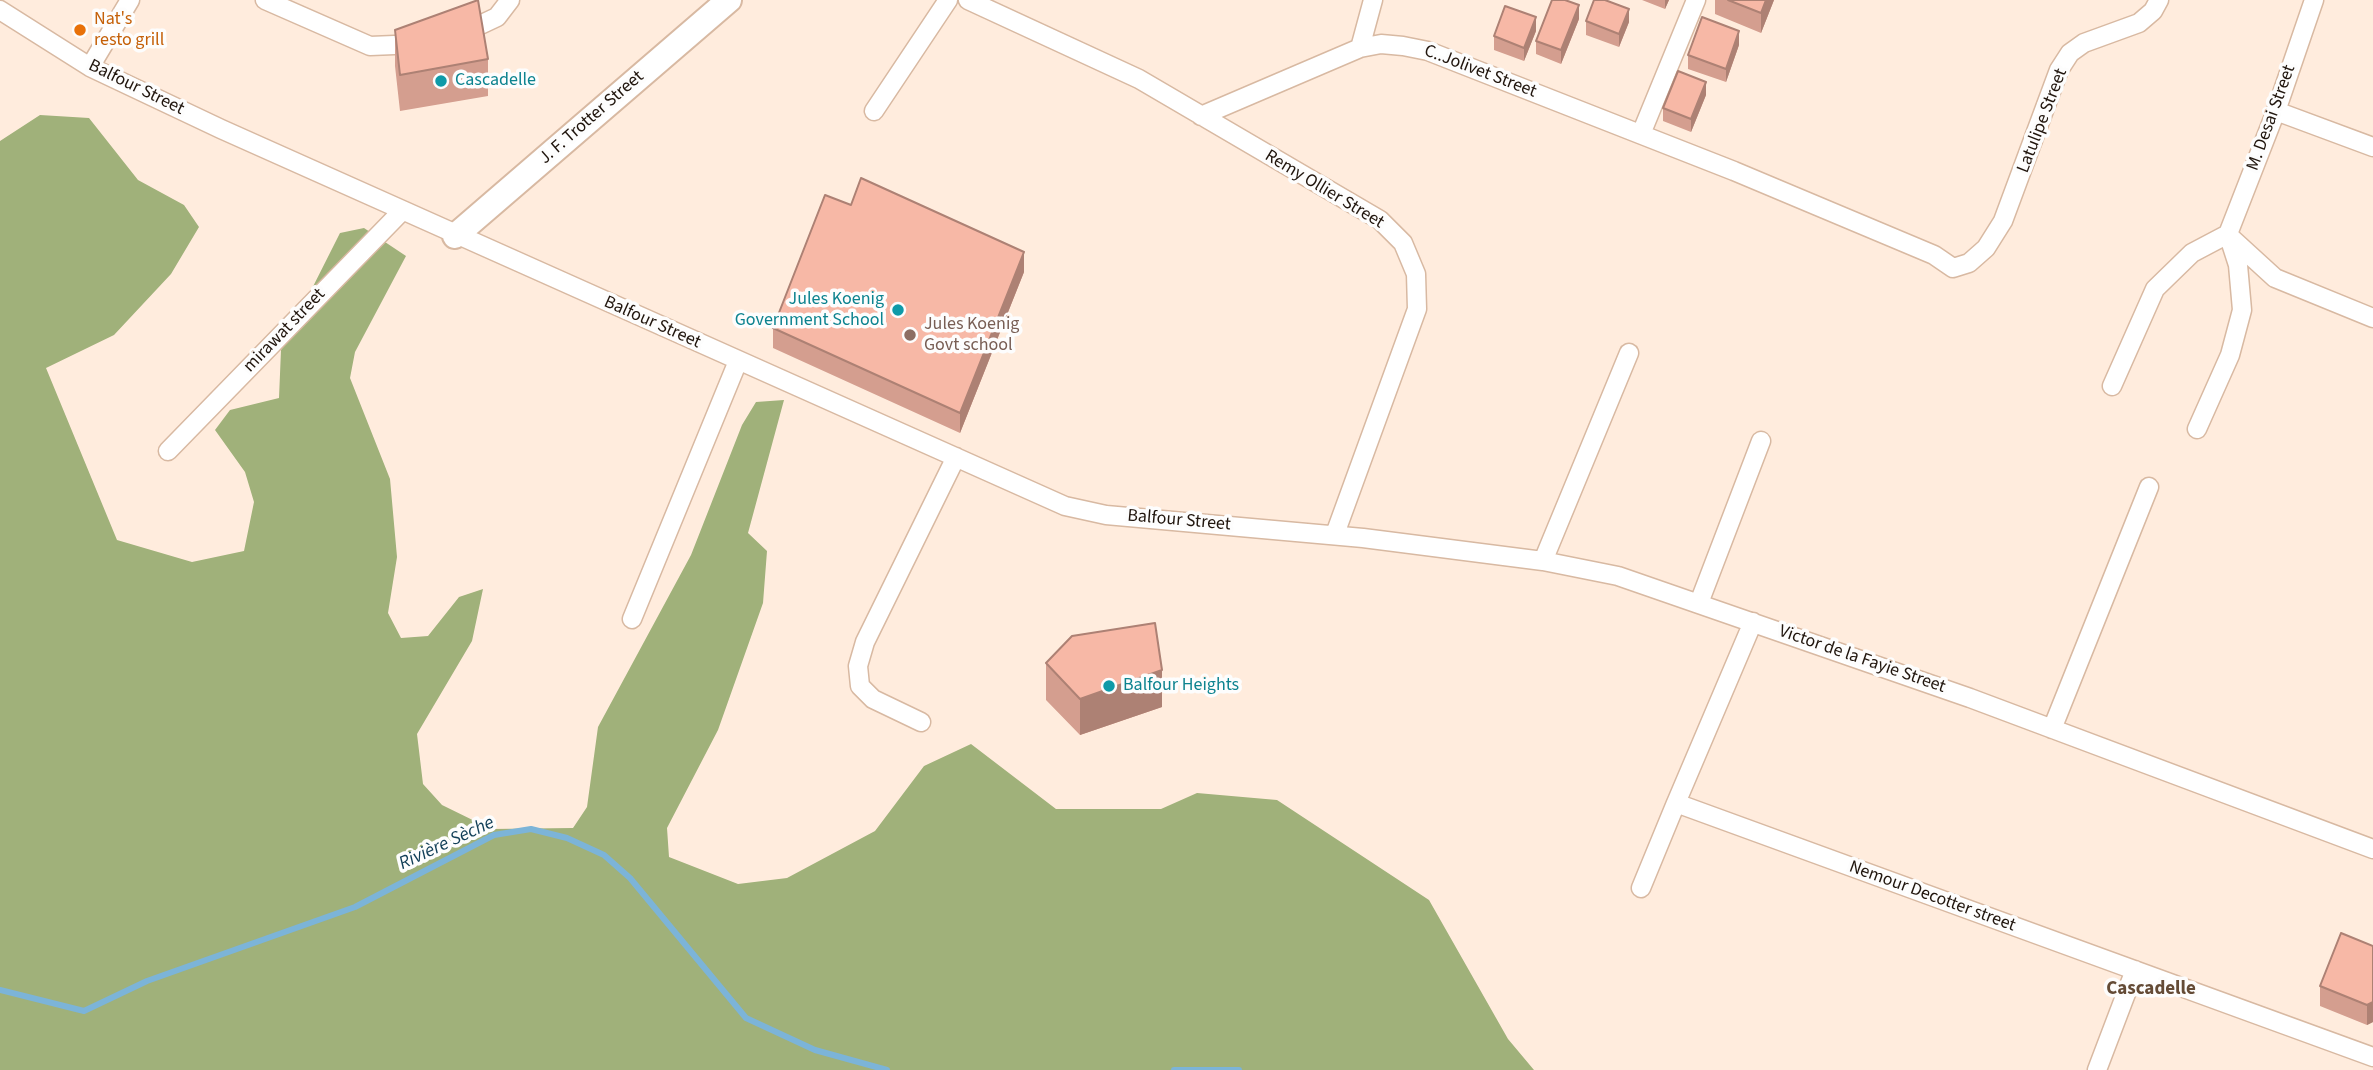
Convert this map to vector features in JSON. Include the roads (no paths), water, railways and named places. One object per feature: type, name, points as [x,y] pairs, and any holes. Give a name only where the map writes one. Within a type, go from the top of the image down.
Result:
[{"type":"street","points":[[90,67],[130,0]]},
{"type":"street","points":[[265,0],[370,46],[442,42],[497,17],[510,0]]},
{"type":"street","name":"J. F. Trotter Street","points":[[455,236],[729,0]]},
{"type":"street","points":[[874,111],[948,0]]},
{"type":"street","name":"Remy Ollier Street","points":[[968,0],[1139,79],[1380,220],[1403,243],[1416,274],[1417,309],[1335,534]]},
{"type":"street","points":[[1360,48],[1373,0]]},
{"type":"street","points":[[1641,135],[1696,0]]},
{"type":"street","name":"Latulipe Street","points":[[1953,268],[1969,263],[1986,248],[2003,221],[2059,70],[2070,53],[2084,43],[2138,23],[2153,11],[2159,0]]},
{"type":"street","name":"M. Desai Street","points":[[2228,234],[2276,111],[2314,0]]},
{"type":"street","name":"Balfour Street","points":[[0,10],[90,67],[455,236],[1065,506],[1106,515],[1335,534]]},
{"type":"street","name":"C..Jolivet Street","points":[[1201,116],[1360,48],[1381,44],[1429,51],[1934,255],[1953,268]]},
{"type":"street","points":[[2276,111],[2373,147]]},
{"type":"street","name":"mirawat street","points":[[168,451],[402,211]]},
{"type":"street","points":[[2228,234],[2275,278],[2373,318]]},
{"type":"street","points":[[2112,386],[2155,289],[2192,253],[2228,234]]},
{"type":"street","points":[[2197,429],[2230,355],[2242,310],[2238,265],[2228,234]]},
{"type":"street","points":[[1543,561],[1629,353]]},
{"type":"street","points":[[632,619],[738,361]]},
{"type":"street","points":[[1699,603],[1761,441]]},
{"type":"street","points":[[921,722],[873,699],[860,686],[858,666],[865,642],[956,457]]},
{"type":"street","points":[[2052,729],[2149,487]]},
{"type":"street","name":"Victor de la Fayie Street","points":[[1335,534],[1543,561],[1618,576],[2052,729],[2373,849]]},
{"type":"street","points":[[1641,888],[1752,622]]},
{"type":"street","name":"Nemour Decotter street","points":[[1676,803],[2373,1057]]},
{"type":"street","points":[[2097,1070],[2135,970]]},
{"type":"waterway","name":"Rivière Sèche","points":[[0,990],[84,1011],[147,981],[355,907],[494,835],[531,829],[567,838],[604,855],[630,878],[746,1018],[815,1050],[887,1070]]},
{"type":"waterway","name":"Rivière Sèche","points":[[1174,1070],[1239,1070]]},
{"type":"place","name":"Nat's resto grill","points":[[80,30]]},
{"type":"place","name":"Cascadelle","points":[[441,81]]},
{"type":"place","name":"Jules Koenig Government School","points":[[898,310]]},
{"type":"place","name":"Jules Koenig Govt school","points":[[910,335]]},
{"type":"place","name":"Balfour Heights","points":[[1109,686]]},
{"type":"district","name":"Cascadelle","points":[[2151,990]]}]
